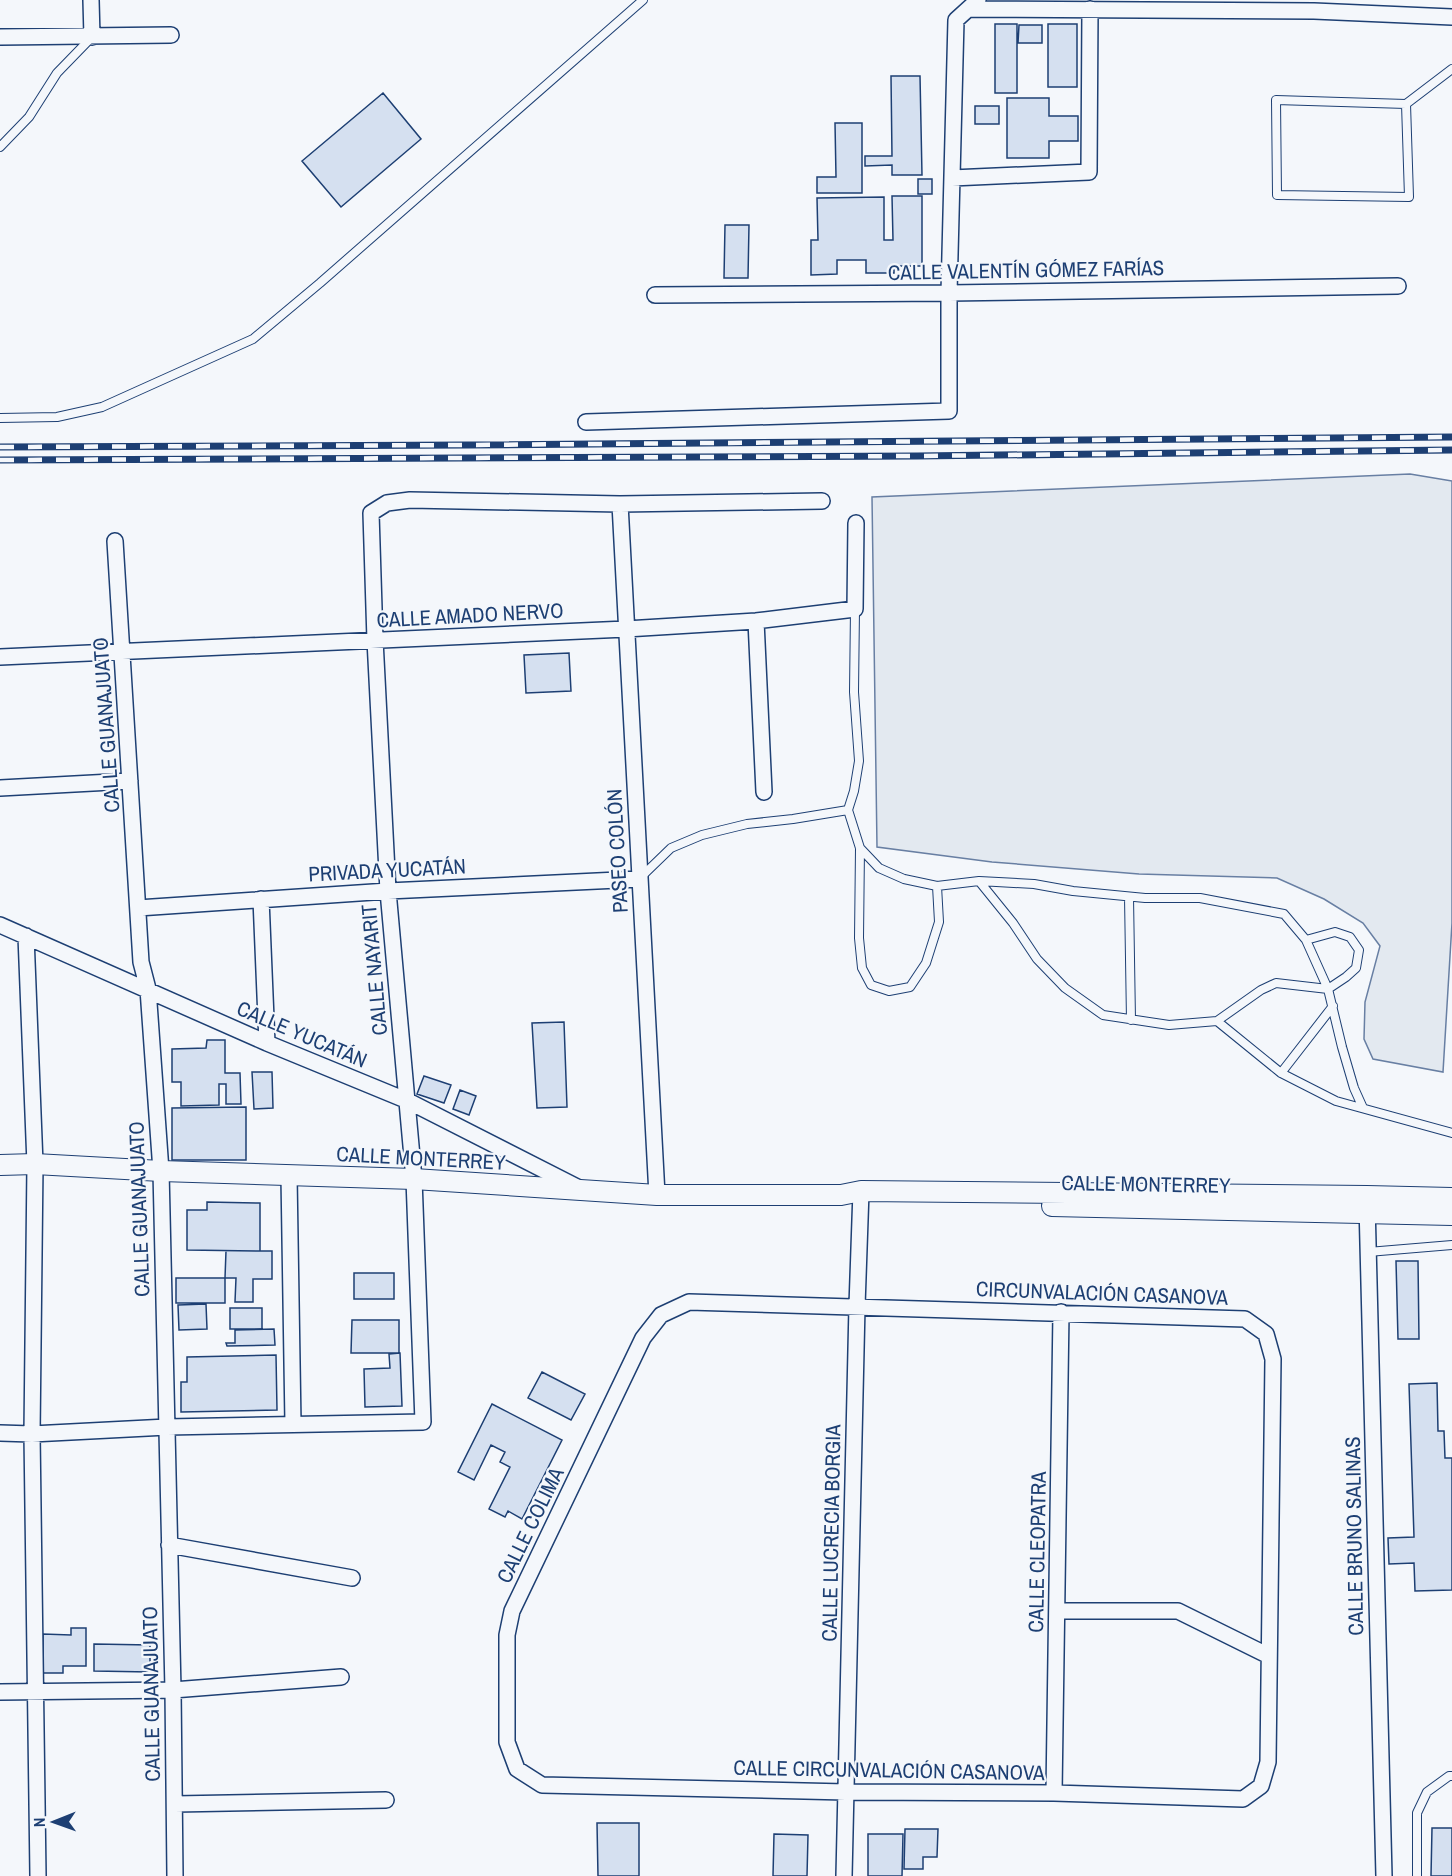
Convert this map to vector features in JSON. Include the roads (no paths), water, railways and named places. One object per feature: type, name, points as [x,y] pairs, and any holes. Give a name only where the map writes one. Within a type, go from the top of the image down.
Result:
[{"type":"street","points":[[91,0],[92,37]]},
{"type":"street","points":[[586,422],[949,411],[949,293],[956,20],[973,4],[1090,9],[1314,6],[1452,17]]},
{"type":"street","points":[[952,178],[1089,172],[1090,9]]},
{"type":"street","points":[[0,37],[171,35]]},
{"type":"street","name":"CALLE VALENTÍN GÓMEZ FARÍAS","points":[[655,295],[1398,286]]},
{"type":"street","name":"CALLE NAYARIT","points":[[293,1424],[423,1422],[414,1179],[388,891],[371,513],[387,503],[410,500],[620,504]]},
{"type":"street","points":[[620,504],[822,501]]},
{"type":"street","name":"PASEO COLÓN","points":[[620,504],[657,1195]]},
{"type":"street","points":[[855,609],[856,523]]},
{"type":"street","name":"CALLE GUANAJUATO","points":[[115,541],[141,962],[148,989],[160,1171],[173,1690],[175,1876]]},
{"type":"street","name":"CALLE AMADO NERVO","points":[[0,657],[626,629],[756,621],[855,609]]},
{"type":"street","points":[[756,621],[764,792]]},
{"type":"street","points":[[0,788],[130,781]]},
{"type":"street","name":"PRIVADA YUCATÁN","points":[[138,908],[388,891],[639,879]]},
{"type":"street","points":[[261,899],[267,1043]]},
{"type":"street","name":"CALLE YUCATÁN","points":[[0,925],[267,1043],[408,1101],[583,1190]]},
{"type":"street","points":[[26,936],[35,1164],[32,1434],[38,1876]]},
{"type":"street","name":"CALLE MONTERREY","points":[[0,1165],[35,1164],[160,1171],[414,1179],[657,1195],[1367,1204],[1452,1198]]},
{"type":"street","points":[[0,1433],[32,1434],[167,1427],[293,1424],[288,1176]]},
{"type":"street","name":"CALLE LUCRECIA BORGIA","points":[[844,1876],[856,1306],[861,1196]]},
{"type":"street","name":"CALLE MONTERREY","points":[[1367,1204],[1452,1215]]},
{"type":"street","name":"CALLE BRUNO SALINAS","points":[[1367,1204],[1384,1876]]},
{"type":"street","name":"CIRCUNVALACIÓN CASANOVA","points":[[661,1315],[689,1302],[1061,1312],[1245,1319],[1266,1334],[1273,1359],[1268,1762],[1261,1786]]},
{"type":"street","name":"CALLE CLEOPATRA","points":[[1054,1793],[1061,1312]]},
{"type":"street","name":"CALLE COLIMA","points":[[517,1769],[507,1742],[507,1635],[512,1611],[643,1338],[661,1315]]},
{"type":"street","points":[[169,1545],[352,1578]]},
{"type":"street","points":[[1057,1611],[1178,1611],[1269,1656]]},
{"type":"street","points":[[0,1692],[173,1690],[341,1677]]},
{"type":"street","name":"CALLE CIRCUNVALACIÓN CASANOVA","points":[[517,1769],[542,1785],[846,1792],[1054,1793],[1243,1799],[1261,1786]]},
{"type":"street","points":[[175,1804],[386,1800]]},
{"type":"lane","points":[[0,418],[57,417],[102,407],[254,339],[643,0]]},
{"type":"lane","points":[[0,147],[29,117],[57,73],[92,37]]},
{"type":"lane","points":[[1406,104],[1409,197],[1277,195],[1276,100],[1406,104],[1452,69]]},
{"type":"lane","points":[[855,609],[855,692],[859,761],[848,810],[860,849],[859,938],[862,968],[871,985],[888,991],[910,987],[926,963],[939,922],[937,886]]},
{"type":"lane","points":[[639,879],[670,848],[702,835],[747,824],[848,810]]},
{"type":"lane","points":[[860,849],[879,868],[904,879],[937,886],[979,881],[1034,884],[1129,897],[1200,898],[1284,914],[1306,940],[1328,989],[1354,1088],[1363,1108]]},
{"type":"lane","points":[[979,881],[1008,916],[1037,959],[1065,988],[1103,1015],[1169,1025],[1217,1021],[1261,990],[1276,983],[1328,989],[1356,968],[1359,950],[1350,937],[1335,932],[1306,940]]},
{"type":"lane","points":[[1129,897],[1131,1020]]},
{"type":"lane","points":[[1281,1073],[1333,1006]]},
{"type":"lane","points":[[1217,1021],[1281,1073],[1335,1101],[1452,1133]]},
{"type":"lane","points":[[1368,1252],[1452,1245]]},
{"type":"lane","points":[[1417,1876],[1417,1813],[1427,1792],[1452,1776]]},
{"type":"railway","points":[[0,447],[1452,437]]},
{"type":"railway","points":[[0,460],[917,456],[1452,450]]}]
